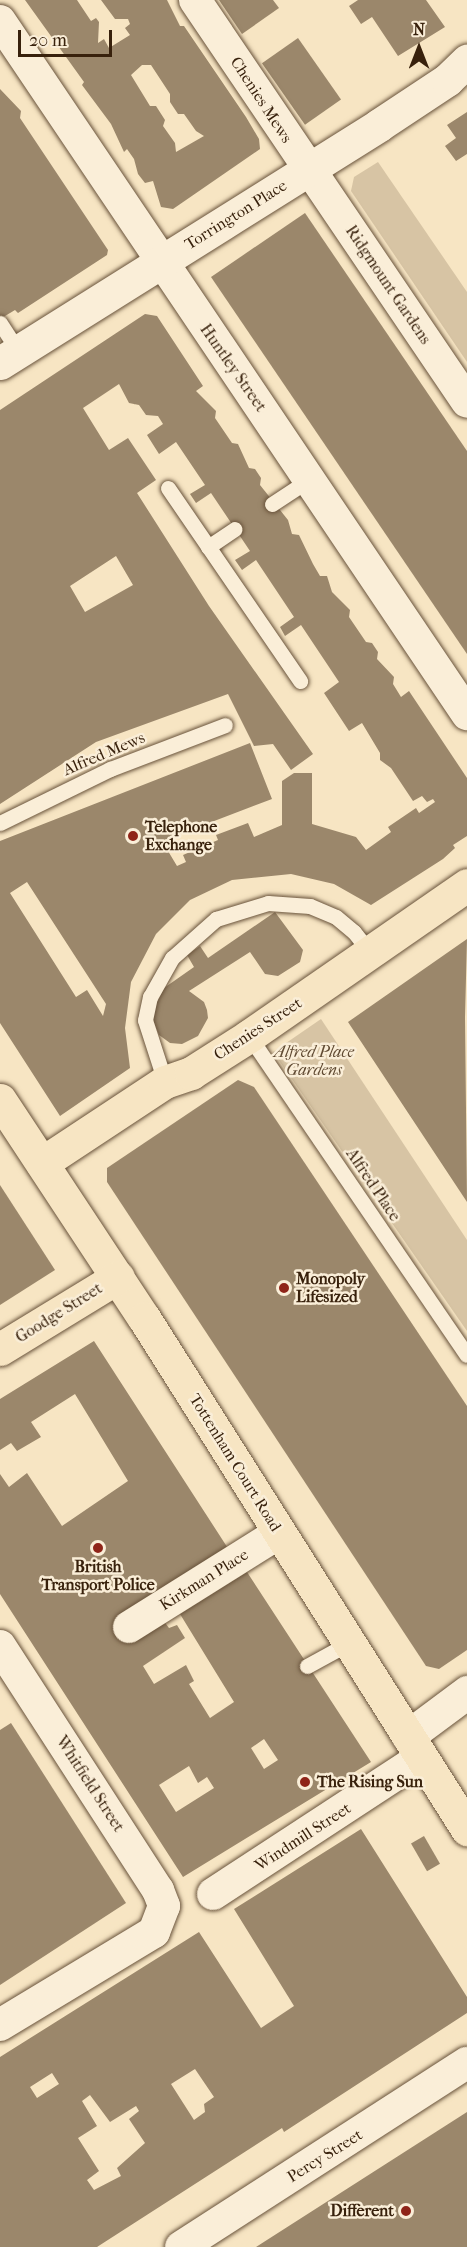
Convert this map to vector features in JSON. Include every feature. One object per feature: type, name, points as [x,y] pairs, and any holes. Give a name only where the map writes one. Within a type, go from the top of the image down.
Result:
[{"type":"main road","name":"Chenies Street","points":[[42,1163],[165,1082],[191,1073],[249,1036],[467,885]]},
{"type":"main road","name":"Tottenham Court Road","points":[[0,1100],[118,1277],[467,1829]]},
{"type":"main road","name":"Goodge Street","points":[[0,1349],[118,1277]]},
{"type":"street","name":"Chenies Mews","points":[[195,0],[308,169]]},
{"type":"street","name":"Huntley Street","points":[[0,21],[160,262],[310,479],[467,714]]},
{"type":"street","name":"Torrington Place","points":[[9,357],[447,80],[467,60]]},
{"type":"street","name":"Ridgmount Gardens","points":[[308,169],[467,402]]},
{"type":"street","name":"Kirkman Place","points":[[129,1627],[279,1533]]},
{"type":"street","name":"Whitfield Street","points":[[0,1646],[158,1890],[164,1905],[154,1932],[0,2025]]},
{"type":"street","points":[[415,1747],[467,1692]]},
{"type":"street","name":"Windmill Street","points":[[213,1894],[415,1747]]},
{"type":"street","name":"Percy Street","points":[[181,2247],[467,2063]]},
{"type":"lane","points":[[0,323],[9,357]]},
{"type":"lane","points":[[272,504],[310,479]]},
{"type":"lane","points":[[168,488],[300,681]]},
{"type":"lane","points":[[208,547],[235,529]]},
{"type":"lane","name":"Alfred Mews","points":[[0,823],[110,769],[225,725]]},
{"type":"lane","points":[[165,1082],[145,1020],[150,997],[172,958],[216,919],[268,903],[310,906],[336,917],[354,932],[369,951]]},
{"type":"lane","name":"Alfred Place","points":[[249,1036],[467,1355]]},
{"type":"lane","points":[[307,1666],[349,1643]]},
{"type":"green space","points":[[378,162],[467,292],[467,362],[351,191],[354,177]]},
{"type":"green space","name":"Alfred Place Gardens","points":[[321,1019],[467,1240],[467,1331],[273,1052]]},
{"type":"building","points":[[25,0],[77,0],[91,21],[96,18],[99,22],[98,43],[104,39],[109,48],[130,35],[125,28],[130,24],[128,19],[115,19],[101,0],[167,0],[180,26],[184,26],[246,117],[259,139],[260,149],[173,209],[161,207],[153,181],[145,183],[138,174],[134,159],[127,149],[124,152],[111,124],[82,85],[84,82]],"holes":[[[142,65],[151,65],[170,94],[170,102],[178,114],[184,114],[196,131],[204,136],[176,152],[175,143],[163,126],[165,120],[156,106],[150,106],[131,75]]]},
{"type":"building","points":[[219,0],[273,0],[279,8],[242,34]]},
{"type":"building","points":[[358,0],[426,0],[445,27],[398,56],[372,17],[361,24],[349,6]]},
{"type":"building","points":[[298,38],[341,99],[305,125],[262,63]]},
{"type":"building","points":[[0,89],[21,111],[20,118],[108,250],[107,255],[18,313],[15,310],[0,319]]},
{"type":"building","points":[[467,112],[467,154],[456,161],[445,146],[456,138],[447,125]]},
{"type":"building","points":[[305,213],[467,451],[467,654],[211,277]]},
{"type":"building","points":[[145,314],[157,316],[203,386],[196,391],[216,411],[215,418],[232,443],[238,444],[249,468],[255,469],[261,478],[260,485],[288,520],[292,534],[299,535],[320,576],[327,576],[332,592],[350,610],[349,617],[366,642],[372,643],[378,652],[377,659],[394,677],[393,684],[401,697],[409,691],[467,778],[467,836],[453,845],[455,848],[443,859],[371,905],[334,884],[291,874],[232,880],[190,900],[156,934],[131,982],[125,1028],[130,1068],[60,1116],[0,1023],[0,841],[250,743],[272,799],[162,841],[177,866],[186,862],[183,855],[218,840],[216,835],[248,823],[254,837],[282,825],[282,781],[294,773],[312,773],[312,824],[356,837],[366,850],[391,832],[388,827],[416,808],[419,813],[435,802],[433,799],[427,802],[422,796],[413,801],[391,768],[380,760],[380,753],[362,723],[349,731],[324,693],[339,682],[301,625],[285,636],[280,627],[294,617],[256,560],[242,570],[235,560],[250,551],[211,493],[196,503],[190,494],[205,485],[176,442],[159,454],[147,435],[163,424],[158,416],[146,415],[139,405],[129,403],[119,384],[83,408],[109,450],[128,438],[156,480],[137,493],[209,606],[313,754],[291,770],[273,744],[254,746],[228,694],[96,742],[0,804],[0,410]],"holes":[[[116,556],[133,585],[85,612],[70,586]],[[27,882],[106,1004],[103,1016],[87,990],[76,997],[10,893]]]},
{"type":"building","points":[[275,912],[303,950],[300,962],[278,976],[265,974],[250,952],[189,991],[204,1002],[207,1010],[208,1018],[198,1036],[182,1044],[170,1043],[159,1035],[153,1020],[155,1007],[164,988],[194,967],[187,955],[200,946],[208,958]]},
{"type":"building","points":[[467,939],[465,1017],[467,1202],[348,1022]]},
{"type":"building","points":[[238,1080],[254,1087],[467,1406],[467,1650],[439,1669],[426,1666],[107,1182],[107,1168]]},
{"type":"building","points":[[0,1185],[55,1270],[0,1305]]},
{"type":"building","points":[[94,1341],[231,1553],[163,1620],[169,1628],[177,1625],[185,1638],[143,1666],[154,1684],[186,1665],[194,1681],[189,1684],[210,1718],[234,1702],[180,1614],[247,1572],[371,1762],[183,1877],[0,1594],[0,1474],[9,1487],[27,1473],[62,1526],[128,1481],[75,1394],[31,1422],[41,1437],[17,1451],[11,1443],[0,1450],[0,1399]],"holes":[[[264,1739],[278,1760],[264,1769],[251,1748]],[[189,1766],[198,1783],[207,1777],[214,1788],[176,1812],[159,1785]]]},
{"type":"building","points":[[11,1723],[126,1903],[0,1985],[0,1730]]},
{"type":"building","points":[[361,1829],[467,1997],[467,2013],[284,2132],[282,2128],[97,2247],[0,2247],[0,2057],[199,1932],[261,2028],[294,2006],[234,1909]],"holes":[[[195,2069],[214,2097],[204,2104],[205,2112],[194,2120],[171,2084]],[[52,2073],[59,2084],[37,2098],[30,2087]],[[90,2095],[110,2122],[136,2106],[139,2111],[129,2119],[145,2143],[117,2168],[121,2176],[94,2190],[87,2180],[99,2171],[78,2138],[97,2126],[82,2101]]]},
{"type":"building","points":[[424,1836],[440,1864],[427,1871],[411,1844]]},
{"type":"building","points":[[467,2112],[467,2247],[256,2247],[392,2160]]},
{"type":"place","name":"Telephone Exchange","points":[[133,836]]},
{"type":"place","name":"Monopoly Lifesized","points":[[284,1288]]},
{"type":"place","name":"British Transport Police","points":[[98,1548]]},
{"type":"place","name":"The Rising Sun","points":[[305,1782]]},
{"type":"place","name":"Different","points":[[406,2211]]}]
